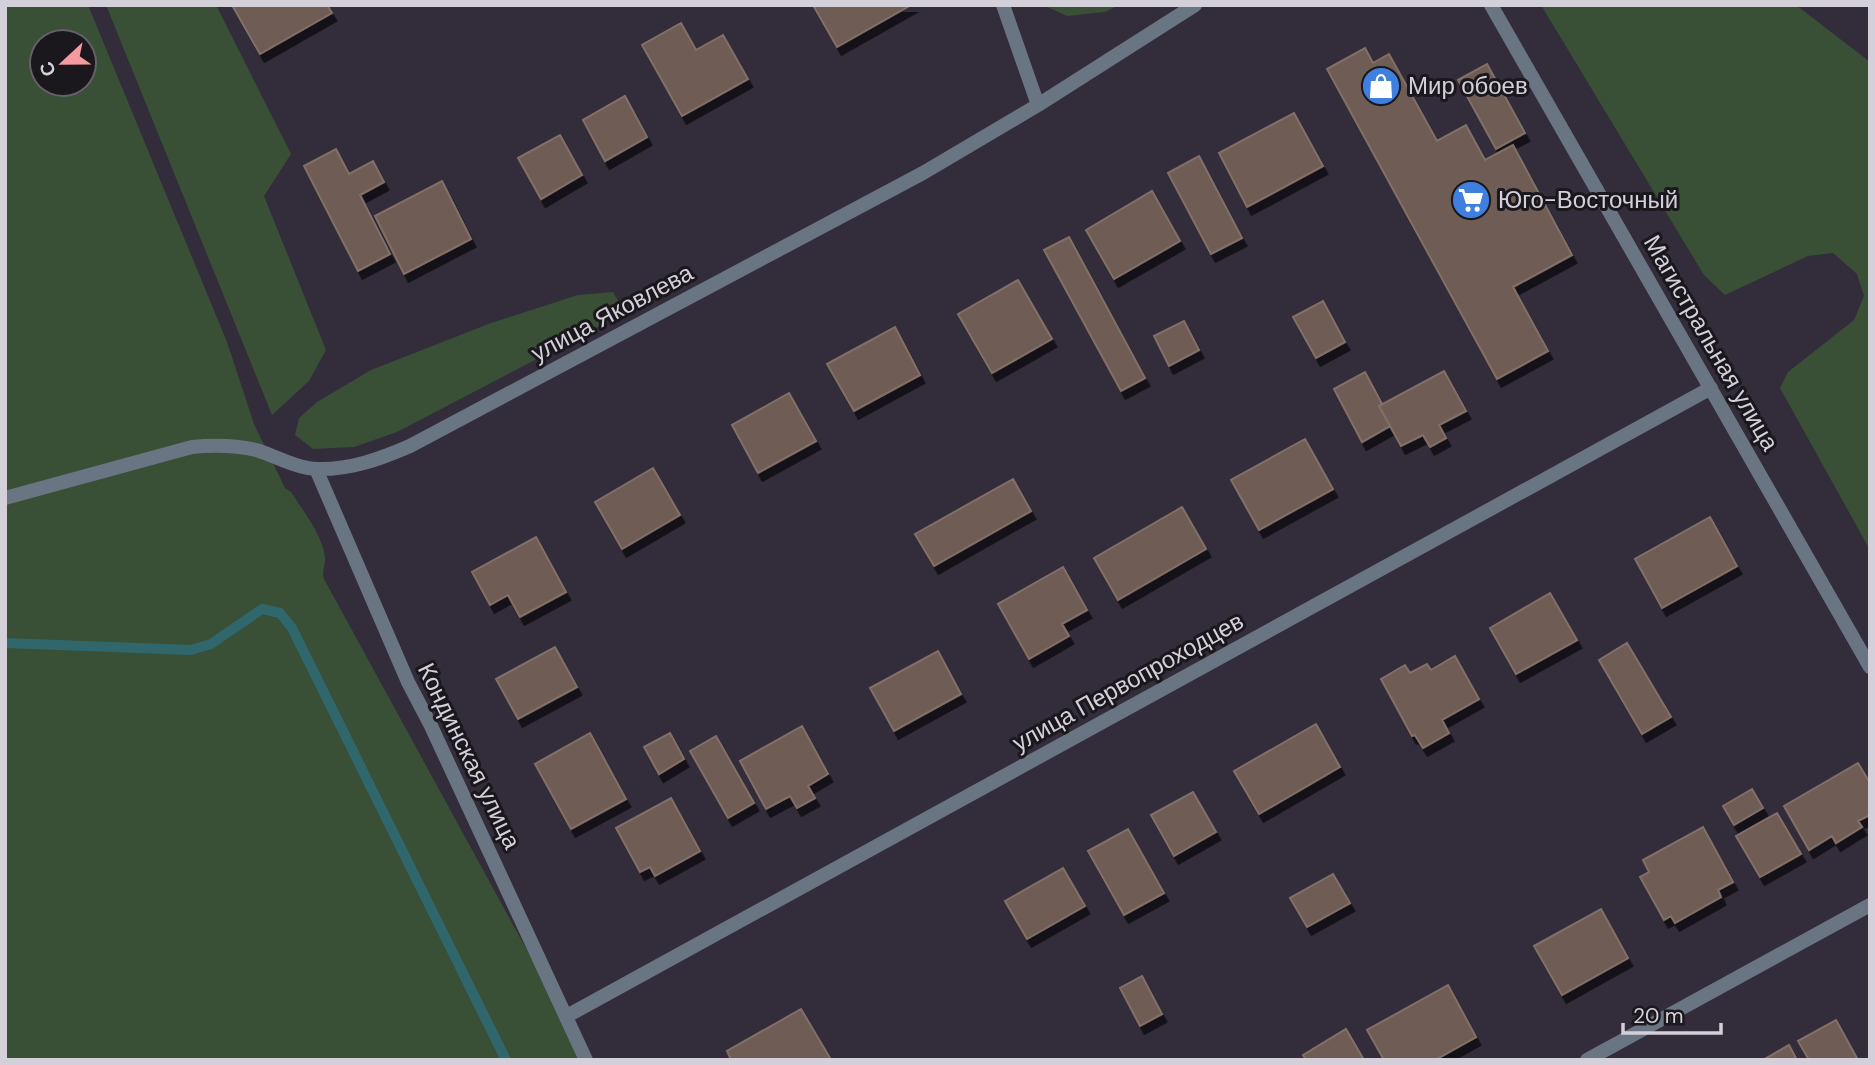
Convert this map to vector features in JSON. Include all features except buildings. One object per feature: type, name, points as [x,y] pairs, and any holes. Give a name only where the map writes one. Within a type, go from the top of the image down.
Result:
[{"type":"street","points":[[1003,5],[1038,105]]},
{"type":"street","name":"улица Яковлева","points":[[5,498],[202,446],[223,445],[256,451],[316,469],[356,466],[410,446],[923,173],[1038,105],[1195,5]]},
{"type":"street","name":"Магистральная улица","points":[[1491,5],[1870,667]]},
{"type":"street","name":"улица Первопроходцев","points":[[567,1016],[1711,388]]},
{"type":"street","name":"Кондинская улица","points":[[316,469],[408,681],[586,1060]]},
{"type":"street","points":[[1587,1060],[1870,905]]},
{"type":"green space","points":[[5,5],[88,5],[97,28],[28,28],[28,98],[98,98],[98,29],[227,342],[254,424],[285,488],[291,492],[320,540],[325,557],[324,579],[587,1060],[5,1060]]},
{"type":"green space","points":[[106,5],[216,5],[291,154],[264,196],[326,350],[309,381],[272,415]]},
{"type":"green space","points":[[1043,5],[1119,5],[1105,12],[1067,16]]},
{"type":"green space","points":[[1541,5],[1796,5],[1870,62],[1870,550],[1780,388],[1788,372],[1854,320],[1864,296],[1857,274],[1833,253],[1808,256],[1725,295],[1704,275]]},
{"type":"green space","points":[[613,292],[625,313],[397,432],[354,447],[313,449],[295,435],[299,418],[317,402],[371,370],[491,323],[578,295]]},
{"type":"waterway","points":[[5,643],[191,650],[211,644],[262,609],[280,613],[292,628],[506,1060]]},
{"type":"place","name":"Мир обоев","points":[[1381,86]]},
{"type":"place","name":"Юго-Восточный","points":[[1471,200]]}]
